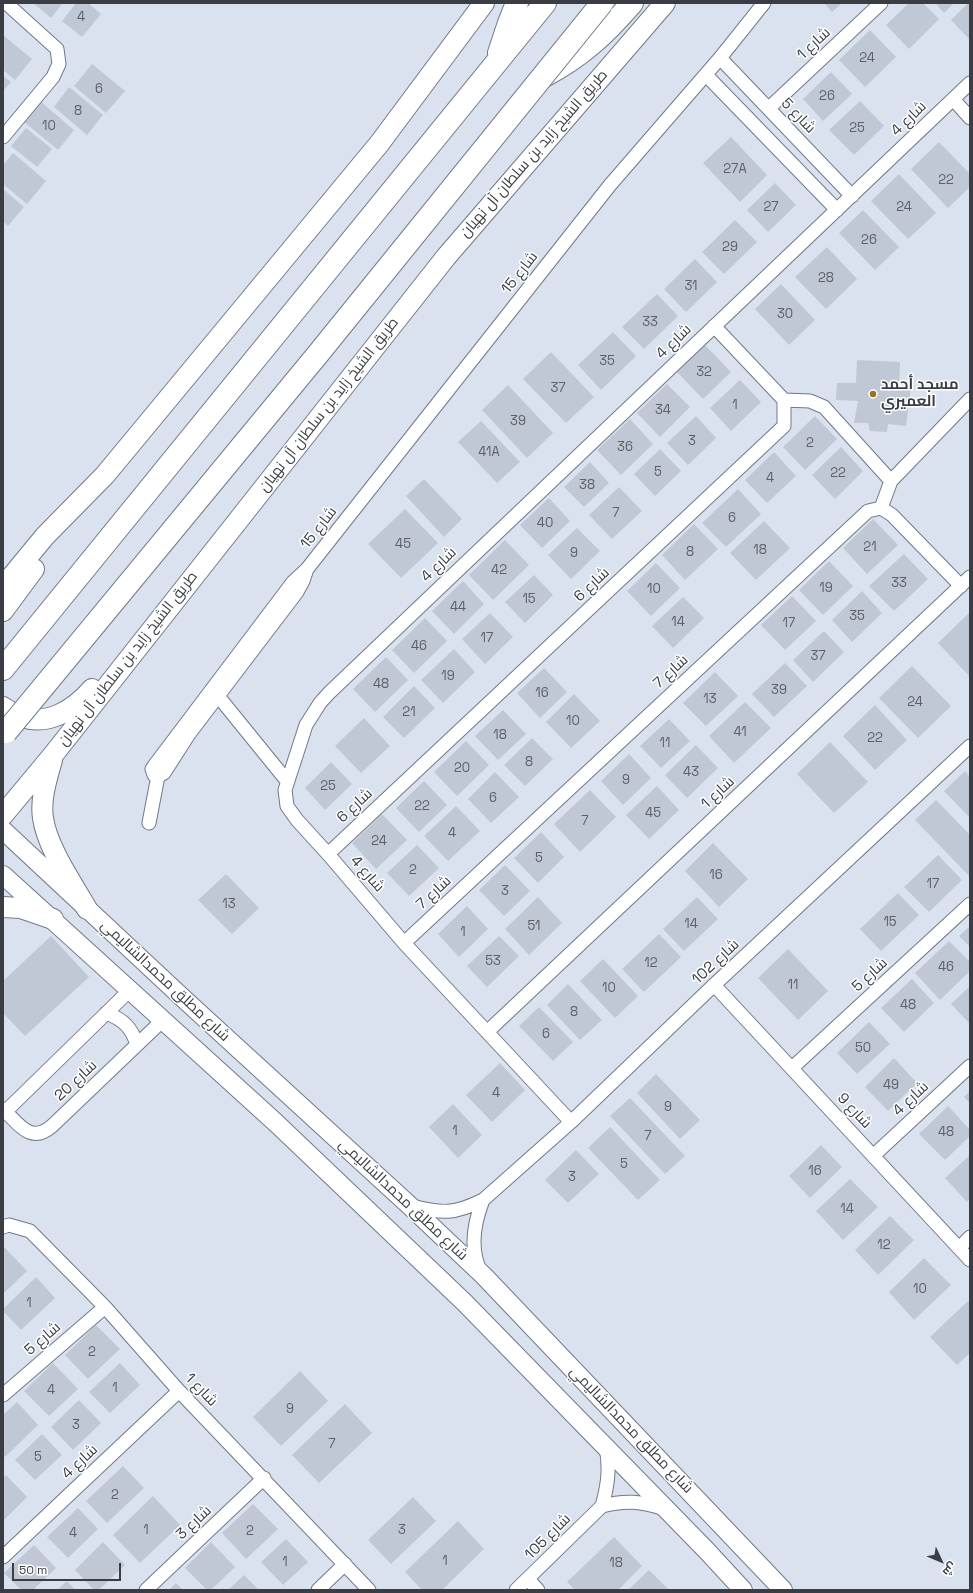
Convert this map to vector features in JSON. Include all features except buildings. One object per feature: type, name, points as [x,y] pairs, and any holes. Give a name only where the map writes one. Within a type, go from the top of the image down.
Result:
[{"type":"highway","points":[[496,64],[517,3]]},
{"type":"highway","points":[[3,669],[545,3]]},
{"type":"highway","points":[[3,736],[544,76],[602,3]]},
{"type":"highway","points":[[544,76],[571,61],[595,42],[632,3]]},
{"type":"main road","points":[[3,611],[105,475],[379,144],[484,3]]},
{"type":"main road","name":"طريق الشيخ زايد بن سلطان آل نهيان","points":[[3,815],[53,754],[446,257],[665,3]]},
{"type":"main road","points":[[3,587],[45,536],[105,475]]},
{"type":"main road","points":[[3,569],[45,536]]},
{"type":"main road","points":[[3,707],[7,711],[26,718],[40,719],[56,716],[76,705],[86,696],[214,550]]},
{"type":"main road","points":[[53,754],[44,791],[42,817],[59,861],[87,908]]},
{"type":"main road","points":[[3,907],[21,908],[53,919]]},
{"type":"street","points":[[3,137],[53,77],[59,64],[58,49],[6,3]]},
{"type":"street","name":"شارع 15","points":[[307,569],[297,592],[180,747],[164,773],[158,776],[152,772],[154,766],[293,582],[307,569],[610,185],[706,75],[764,3]]},
{"type":"street","name":"شارع 1","points":[[769,108],[881,3]]},
{"type":"street","name":"شارع 5","points":[[720,58],[852,196]]},
{"type":"street","points":[[706,75],[837,210]]},
{"type":"street","name":"شارع 4","points":[[571,1122],[404,943],[328,854],[291,814],[285,798],[287,781],[306,725],[320,703],[329,693],[970,83]]},
{"type":"street","points":[[953,99],[970,118]]},
{"type":"street","points":[[714,326],[784,400],[810,400],[824,407],[892,481]]},
{"type":"street","points":[[965,581],[892,515],[881,508],[892,481],[970,399]]},
{"type":"street","name":"شارع 6","points":[[328,854],[784,426],[784,400]]},
{"type":"street","name":"شارع 7","points":[[404,943],[868,511],[881,508]]},
{"type":"street","name":"شارع 1","points":[[487,1032],[965,581]]},
{"type":"street","points":[[218,696],[287,781]]},
{"type":"street","name":"شارع 102","points":[[409,1205],[432,1212],[450,1212],[467,1208],[483,1200],[571,1122],[714,985],[970,746]]},
{"type":"street","points":[[149,823],[158,776]]},
{"type":"street","name":"شارع مطلق محمدالشاليمي","points":[[3,830],[484,1276],[783,1590]]},
{"type":"street","name":"شارع مطلق محمدالشاليمي","points":[[3,875],[164,1019],[275,1122],[465,1303],[707,1551],[743,1590]]},
{"type":"street","name":"شارع 5","points":[[792,1068],[970,904]]},
{"type":"street","name":"شارع 9","points":[[714,985],[970,1260]]},
{"type":"street","name":"شارع 20","points":[[131,989],[4,1110],[25,1131],[37,1134],[52,1126],[164,1019]]},
{"type":"street","points":[[106,1013],[120,1019],[126,1024],[131,1030],[137,1045]]},
{"type":"street","name":"شارع 4","points":[[873,1156],[970,1066]]},
{"type":"street","points":[[275,1122],[276,1112],[282,1104],[287,1102],[297,1102]]},
{"type":"street","name":"شارع 102","points":[[483,1200],[477,1217],[474,1234],[475,1251],[484,1276]]},
{"type":"street","name":"شارع 1","points":[[3,1227],[9,1225],[30,1230],[105,1307],[179,1391],[264,1478],[369,1590]]},
{"type":"street","points":[[959,1248],[970,1237]]},
{"type":"street","name":"شارع 5","points":[[3,1395],[105,1307]]},
{"type":"street","name":"شارع 4","points":[[3,1557],[179,1391]]},
{"type":"street","points":[[606,1447],[609,1476],[602,1506],[618,1502],[634,1501],[651,1504],[666,1510]]},
{"type":"street","name":"شارع 3","points":[[146,1590],[264,1478]]},
{"type":"street","name":"شارع 105","points":[[516,1590],[602,1506]]},
{"type":"street","points":[[707,1551],[719,1557],[751,1590]]},
{"type":"street","points":[[318,1590],[345,1564]]},
{"type":"street","points":[[528,1579],[538,1590]]},
{"type":"place","name":"مسجد أحمد العميري","points":[[873,394]]}]
